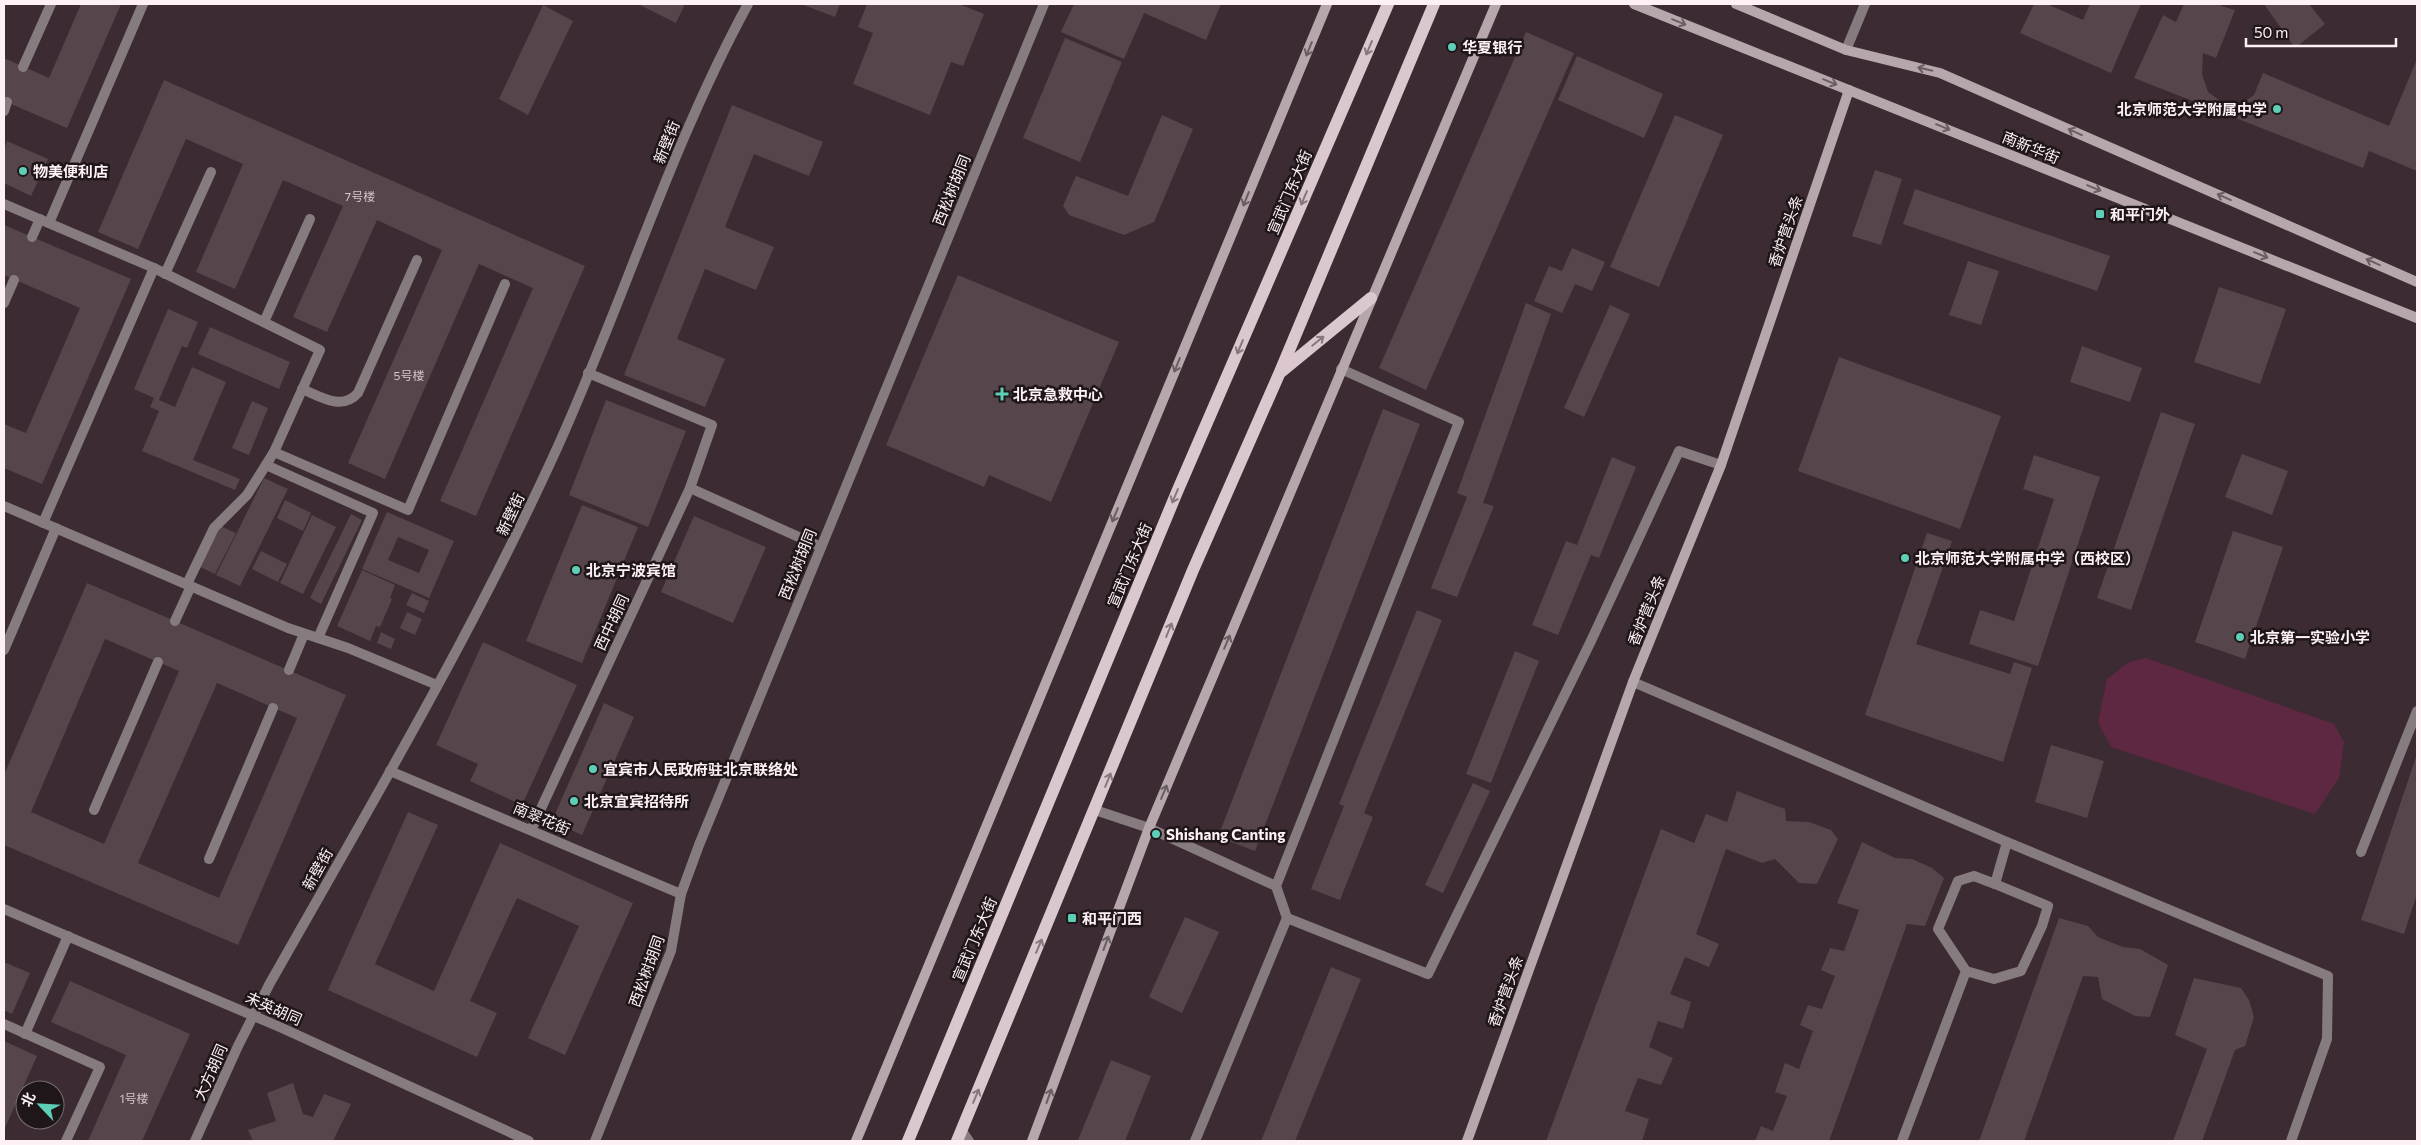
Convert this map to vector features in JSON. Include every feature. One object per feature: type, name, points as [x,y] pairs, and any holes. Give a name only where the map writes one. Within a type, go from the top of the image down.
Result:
[{"type":"main road","name":"宣武门东大街","points":[[908,1141],[1177,492],[1388,4]]},
{"type":"main road","points":[[963,1138],[1193,570],[1280,372],[1434,4]]},
{"type":"main road","points":[[1280,372],[1371,298]]},
{"type":"street","points":[[23,67],[51,4]]},
{"type":"street","points":[[32,237],[44,221],[143,4]]},
{"type":"street","name":"新壁街","points":[[254,1016],[437,686],[519,530],[588,373],[697,106],[748,4]]},
{"type":"street","name":"西松树胡同","points":[[595,1141],[671,951],[681,894],[698,846],[1044,4]]},
{"type":"street","name":"宣武门东大街","points":[[856,1141],[1327,4]]},
{"type":"street","points":[[1032,1141],[1149,828],[1340,369],[1496,4]]},
{"type":"street","name":"南新华街","points":[[1634,4],[2417,318]]},
{"type":"street","name":"南新华街","points":[[1736,4],[1846,50],[1940,73],[2417,282]]},
{"type":"street","points":[[1846,50],[1865,4]]},
{"type":"street","name":"香炉营头条","points":[[1467,1141],[1633,682],[1721,466],[1849,90]]},
{"type":"street","points":[[166,274],[212,172]]},
{"type":"street","points":[[4,204],[154,268],[320,350],[274,452],[247,495],[214,528],[175,621]]},
{"type":"street","points":[[264,322],[310,219]]},
{"type":"street","points":[[302,389],[332,401],[342,403],[352,401],[358,393],[417,260]]},
{"type":"street","points":[[44,523],[154,268]]},
{"type":"street","points":[[4,303],[14,280]]},
{"type":"street","points":[[274,452],[408,510],[505,284]]},
{"type":"street","points":[[1195,1141],[1287,918],[1276,886],[1459,422],[1340,369]]},
{"type":"street","name":"西中胡同","points":[[531,830],[690,488],[712,425],[588,373]]},
{"type":"street","points":[[1287,918],[1428,974],[1591,642],[1679,451],[1721,466]]},
{"type":"street","points":[[266,465],[373,513],[318,638]]},
{"type":"street","points":[[690,488],[821,546]]},
{"type":"street","points":[[4,506],[304,634],[348,648],[437,686]]},
{"type":"street","points":[[4,650],[56,528]]},
{"type":"street","points":[[288,670],[304,634]]},
{"type":"street","points":[[94,810],[158,662]]},
{"type":"street","points":[[1633,682],[2007,842],[2328,976],[2327,1038],[2291,1141]]},
{"type":"street","points":[[209,859],[273,708]]},
{"type":"street","points":[[2361,852],[2417,711]]},
{"type":"street","name":"南翠花街","points":[[390,771],[681,894]]},
{"type":"street","points":[[1095,810],[1149,828],[1276,886]]},
{"type":"street","points":[[1995,884],[2007,842]]},
{"type":"street","points":[[1974,876],[2048,906],[2042,926],[2021,971],[1994,979],[1966,971],[1938,929],[1958,881],[1974,876]]},
{"type":"street","name":"未英胡同","points":[[4,909],[254,1016],[529,1141]]},
{"type":"street","points":[[24,1034],[68,936]]},
{"type":"street","points":[[1902,1141],[1966,971]]},
{"type":"street","name":"大方胡同","points":[[195,1141],[254,1016]]},
{"type":"street","points":[[4,1024],[100,1067],[66,1141]]},
{"type":"shaded area","points":[[2146,658],[2334,724],[2344,742],[2339,778],[2315,814],[2111,747],[2098,722],[2107,679],[2129,662]]},
{"type":"building","points":[[81,4],[121,4],[67,128],[4,101],[4,58],[49,78]]},
{"type":"building","points":[[638,4],[685,4],[676,23]]},
{"type":"building","points":[[801,4],[840,4],[835,17]]},
{"type":"building","points":[[867,4],[959,4],[984,14],[963,66],[951,62],[930,115],[853,84],[873,33],[858,27]]},
{"type":"building","points":[[1074,4],[1221,4],[1206,40],[1144,13],[1124,59],[1061,32]]},
{"type":"building","points":[[2034,4],[2047,4],[2083,20],[2090,4],[2141,4],[2111,73],[2020,33]]},
{"type":"building","points":[[2184,4],[2222,4],[2221,6],[2235,10],[2216,58],[2203,53],[2202,74],[2208,92],[2223,103],[2242,103],[2254,95],[2263,73],[2389,126],[2417,59],[2417,171],[2369,151],[2363,168],[2134,78],[2163,15],[2176,22]]},
{"type":"building","points":[[2264,4],[2309,4],[2325,24],[2295,48]]},
{"type":"building","points":[[543,5],[573,21],[528,115],[499,99]]},
{"type":"building","points":[[1526,32],[1574,53],[1426,390],[1379,368]]},
{"type":"building","points":[[1065,38],[1122,62],[1080,162],[1023,138]]},
{"type":"building","points":[[1577,56],[1663,94],[1644,138],[1558,100]]},
{"type":"building","points":[[164,80],[585,266],[476,516],[440,501],[533,288],[479,264],[385,479],[348,463],[442,250],[377,220],[327,332],[293,317],[343,206],[283,180],[235,289],[196,272],[243,164],[186,139],[138,249],[98,232]]},
{"type":"building","points":[[732,105],[823,142],[809,176],[754,154],[725,227],[774,247],[756,290],[705,269],[677,339],[725,359],[705,407],[624,375]]},
{"type":"building","points":[[1162,115],[1193,129],[1154,222],[1124,235],[1069,215],[1063,206],[1076,176],[1128,196]]},
{"type":"building","points":[[1675,115],[1723,135],[1659,287],[1610,267]]},
{"type":"building","name":"物美便利店","points":[[7,141],[48,159],[31,196],[4,183],[4,149]]},
{"type":"building","points":[[1875,170],[1902,179],[1881,245],[1852,236]]},
{"type":"building","points":[[1915,189],[2110,256],[2097,291],[1903,224]]},
{"type":"building","points":[[4,225],[131,279],[42,484],[4,468],[4,424],[26,433],[80,308],[4,275]]},
{"type":"building","points":[[1572,248],[1605,262],[1592,291],[1575,284],[1562,313],[1534,301],[1549,266],[1562,271]]},
{"type":"building","points":[[1968,261],[1999,271],[1981,325],[1949,315]]},
{"type":"building","name":"北京急救中心","points":[[958,275],[1119,342],[1051,502],[989,475],[984,487],[886,445]]},
{"type":"building","points":[[2219,287],[2286,309],[2260,384],[2194,362]]},
{"type":"building","points":[[1526,303],[1551,314],[1483,503],[1494,506],[1457,597],[1431,588],[1467,497],[1457,493]]},
{"type":"building","points":[[1610,305],[1630,314],[1584,417],[1564,408]]},
{"type":"building","points":[[168,309],[198,322],[187,348],[182,346],[159,400],[175,407],[192,367],[226,382],[193,460],[240,479],[235,490],[142,451],[159,411],[150,407],[154,398],[134,389]]},
{"type":"building","points":[[210,327],[290,362],[279,389],[198,354]]},
{"type":"building","points":[[2082,346],[2142,368],[2130,402],[2070,382]]},
{"type":"building","points":[[1839,357],[2001,416],[1960,529],[1798,471]]},
{"type":"building","points":[[606,400],[686,431],[648,527],[569,495]]},
{"type":"building","points":[[252,401],[268,408],[249,455],[232,448]]},
{"type":"building","points":[[1383,409],[1420,424],[1255,851],[1218,837]]},
{"type":"building","points":[[2161,412],[2195,424],[2131,610],[2097,598]]},
{"type":"building","points":[[2242,454],[2288,471],[2272,515],[2225,497]]},
{"type":"building","points":[[2034,455],[2100,477],[2038,666],[1969,644],[1980,610],[2014,621],[2054,499],[2023,489]]},
{"type":"building","points":[[1612,457],[1636,467],[1599,558],[1591,555],[1558,635],[1532,625],[1566,541],[1577,545]]},
{"type":"building","points":[[264,478],[288,489],[240,586],[216,575]]},
{"type":"building","points":[[285,500],[311,513],[303,531],[277,518]]},
{"type":"building","points":[[582,505],[638,527],[582,663],[526,641]]},
{"type":"building","points":[[387,512],[454,541],[429,598],[362,569]],"holes":[[[398,537],[429,550],[419,573],[388,560]]]},
{"type":"building","points":[[351,514],[362,520],[321,604],[310,598]]},
{"type":"building","points":[[312,515],[336,527],[303,594],[280,583]]},
{"type":"building","points":[[694,516],[766,547],[733,623],[661,592]]},
{"type":"building","points":[[220,526],[236,533],[215,574],[200,567]]},
{"type":"building","points":[[2233,531],[2283,547],[2245,659],[2195,642]]},
{"type":"building","points":[[1927,533],[1952,541],[1916,644],[2010,674],[2014,662],[2032,668],[2003,762],[1865,715]]},
{"type":"building","points":[[261,551],[287,564],[278,582],[252,569]]},
{"type":"building","points":[[362,570],[395,585],[390,598],[392,599],[380,627],[376,626],[370,641],[337,626]]},
{"type":"building","points":[[87,583],[346,695],[238,945],[4,845],[4,775]],"holes":[[[105,639],[179,671],[104,844],[31,812]],[[217,683],[297,718],[219,898],[138,863]]]},
{"type":"building","points":[[412,593],[429,601],[424,613],[406,605]]},
{"type":"building","points":[[1417,610],[1442,620],[1364,813],[1373,817],[1340,900],[1311,889],[1344,806],[1339,804]]},
{"type":"building","points":[[407,612],[422,619],[415,635],[400,628]]},
{"type":"building","points":[[381,632],[395,639],[391,649],[377,643]]},
{"type":"building","points":[[483,642],[577,685],[522,805],[470,781],[478,764],[436,745]]},
{"type":"building","points":[[1515,651],[1539,661],[1491,783],[1466,774]]},
{"type":"building","name":"宜宾市人民政府驻北京联络处","points":[[604,703],[634,717],[582,835],[552,821]]},
{"type":"building","points":[[2051,745],[2104,761],[2087,818],[2035,802]]},
{"type":"building","points":[[2417,754],[2417,894],[2404,934],[2361,920]]},
{"type":"building","points":[[1473,783],[1490,791],[1443,893],[1425,885]]},
{"type":"building","points":[[1737,791],[1785,809],[1786,821],[1809,822],[1831,830],[1838,839],[1817,884],[1799,883],[1775,859],[1762,863],[1726,849],[1696,934],[1719,944],[1709,967],[1685,957],[1670,994],[1691,1002],[1683,1029],[1658,1021],[1649,1047],[1673,1058],[1661,1085],[1638,1078],[1625,1111],[1649,1119],[1642,1141],[1546,1141],[1661,829],[1694,843],[1706,814],[1727,822]]},
{"type":"building","points":[[408,812],[438,825],[375,964],[434,991],[500,843],[633,903],[565,1055],[528,1038],[579,926],[517,898],[470,1001],[497,1013],[477,1057],[328,990]]},
{"type":"building","points":[[1862,842],[1895,858],[1912,859],[1932,868],[1944,878],[1925,926],[1907,924],[1829,1141],[1755,1141],[1761,1126],[1773,1131],[1787,1096],[1775,1092],[1785,1063],[1799,1069],[1813,1031],[1800,1025],[1808,1005],[1822,1009],[1835,976],[1821,970],[1830,948],[1844,951],[1859,910],[1837,903]]},
{"type":"building","points":[[1185,917],[1219,932],[1182,1013],[1149,997]]},
{"type":"building","points":[[2059,918],[2088,926],[2098,937],[2123,947],[2140,949],[2168,965],[2150,1017],[2135,1016],[2102,999],[2098,977],[2083,976],[2024,1141],[1979,1141]]},
{"type":"building","points":[[4,962],[30,973],[12,1014],[4,1010]]},
{"type":"building","points":[[1331,967],[1361,979],[1295,1141],[1261,1141]]},
{"type":"building","points":[[2194,978],[2241,988],[2249,1000],[2254,1017],[2245,1046],[2235,1050],[2202,1141],[2173,1141],[2207,1049],[2175,1035]]},
{"type":"building","points":[[70,981],[190,1034],[142,1141],[88,1141],[126,1055],[51,1022]]},
{"type":"building","points":[[4,1041],[37,1056],[26,1080],[15,1080],[15,1105],[4,1130]]},
{"type":"building","points":[[1111,1060],[1151,1076],[1125,1141],[1078,1140]]},
{"type":"building","points":[[293,1083],[303,1114],[313,1117],[324,1094],[351,1104],[333,1141],[253,1141],[248,1130],[276,1121],[267,1093]]},
{"type":"place","name":"华夏银行","points":[[1452,47]]},
{"type":"place","name":"北京师范大学附属中学","points":[[2277,109]]},
{"type":"place","name":"物美便利店","points":[[23,171]]},
{"type":"place","name":"和平门外","points":[[2100,214]]},
{"type":"place","name":"北京急救中心","points":[[1002,394]]},
{"type":"place","name":"北京师范大学附属中学（西校区）","points":[[1905,558]]},
{"type":"place","name":"北京宁波宾馆","points":[[576,570]]},
{"type":"place","name":"北京第一实验小学","points":[[2240,637]]},
{"type":"place","name":"宜宾市人民政府驻北京联络处","points":[[593,769]]},
{"type":"place","name":"北京宜宾招待所","points":[[574,801]]},
{"type":"place","name":"Shishang Canting","points":[[1156,834]]},
{"type":"place","name":"和平门西","points":[[1072,918]]}]
